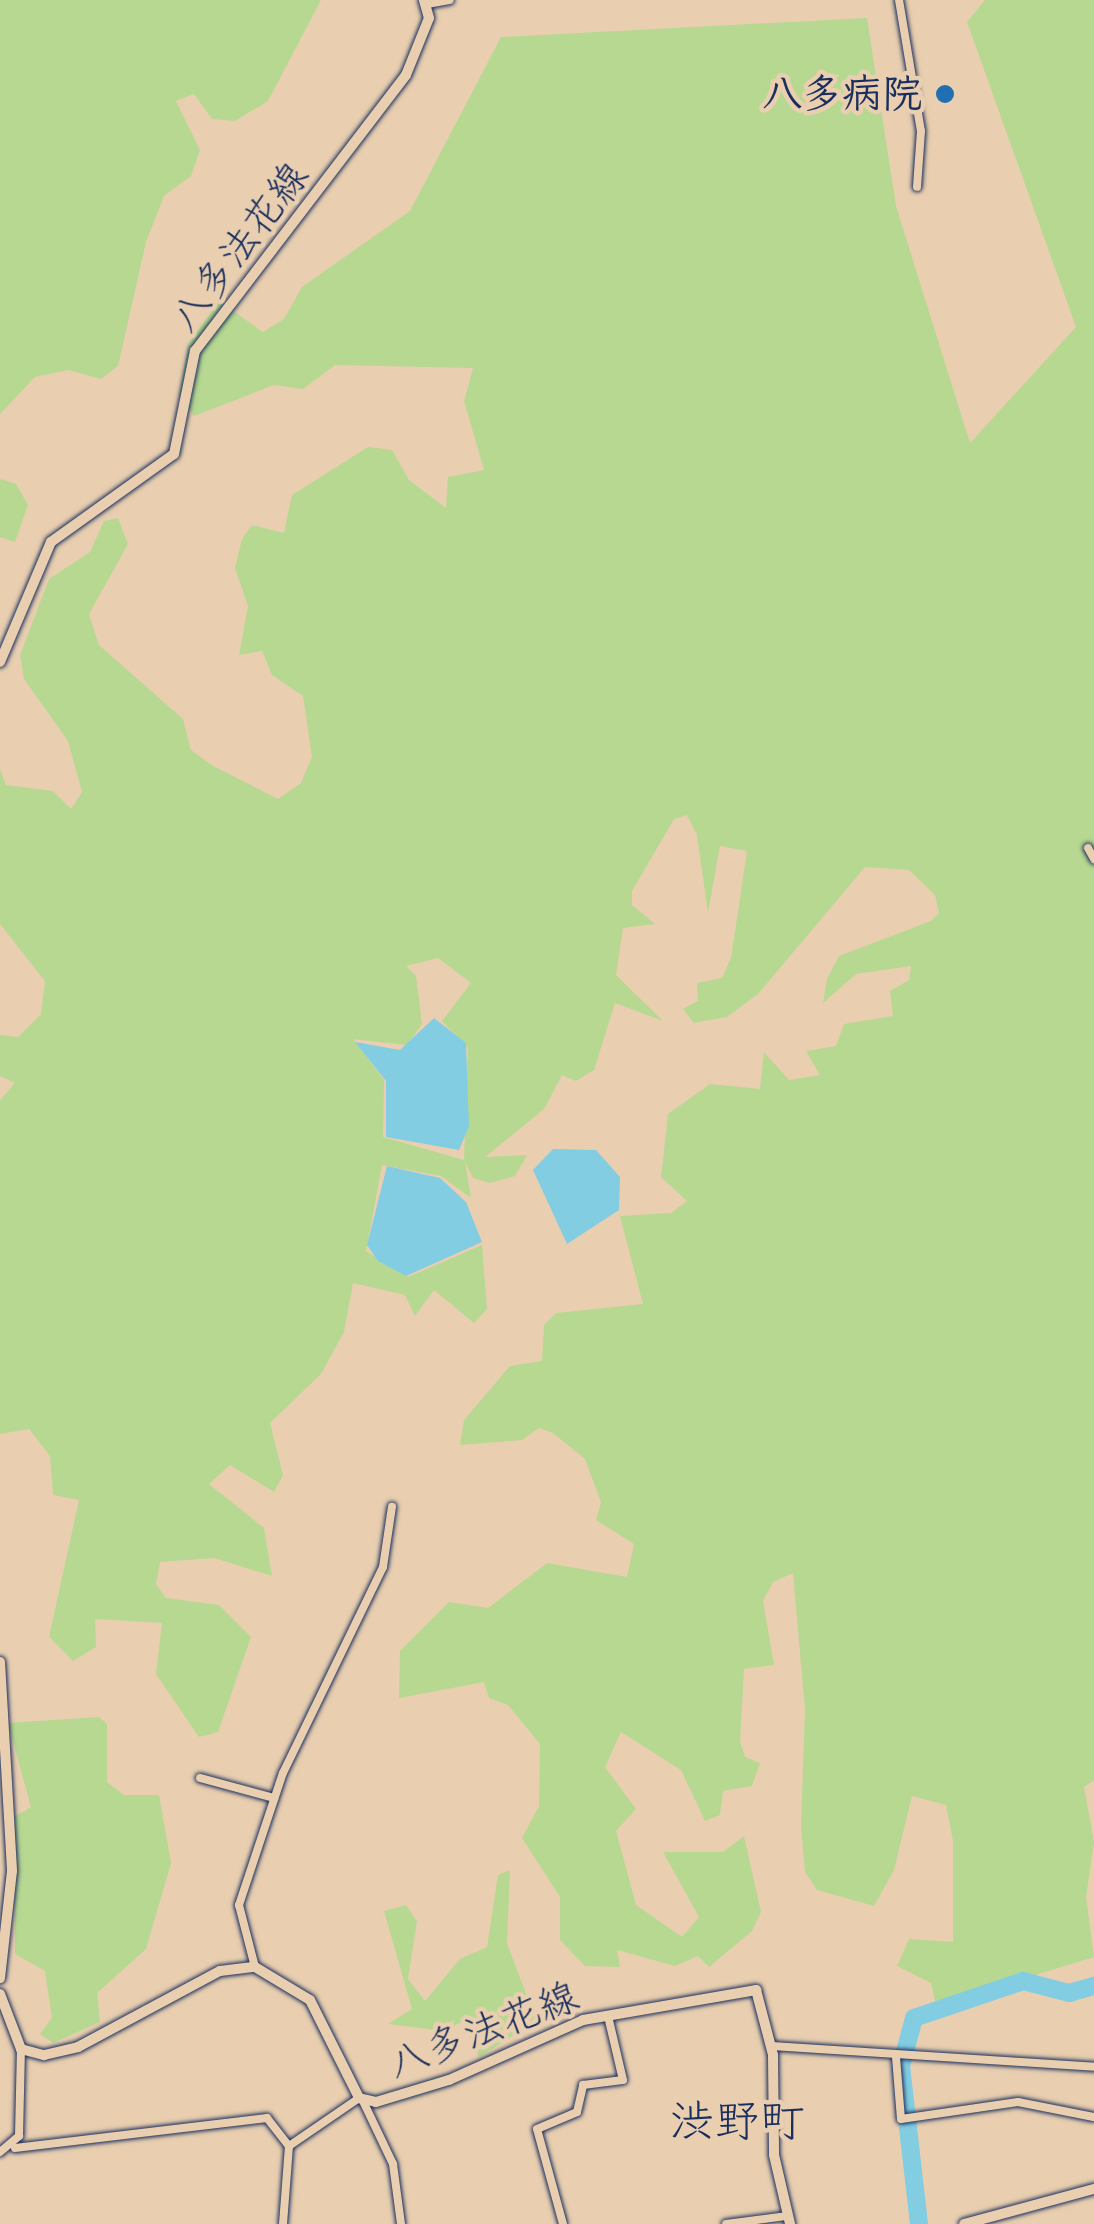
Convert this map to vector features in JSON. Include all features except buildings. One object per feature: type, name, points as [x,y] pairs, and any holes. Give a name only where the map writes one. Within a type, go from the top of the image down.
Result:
[{"type":"main road","name":"八多法花線","points":[[0,662],[51,542],[174,454],[195,352],[406,75],[425,2]]},
{"type":"main road","points":[[0,1662],[2,1752],[12,1871],[2,1924],[0,1978]]},
{"type":"main road","name":"八多法花線","points":[[255,1967],[300,1990],[320,2012],[361,2100],[436,2086],[608,2016],[756,1990],[772,2046],[774,2155],[788,2220]]},
{"type":"main road","points":[[0,1994],[21,2049],[78,2047],[202,1979],[255,1967]]},
{"type":"main road","points":[[964,2224],[1094,2189]]},
{"type":"street","points":[[425,2],[450,0]]},
{"type":"street","points":[[899,0],[921,131],[917,187]]},
{"type":"street","points":[[1088,848],[1094,859]]},
{"type":"street","points":[[255,1967],[239,1904],[274,1798],[384,1567],[392,1507]]},
{"type":"street","points":[[200,1778],[274,1798]]},
{"type":"street","points":[[563,2224],[537,2129],[578,2112],[583,2085],[622,2080],[608,2016]]},
{"type":"street","points":[[772,2046],[1094,2067]]},
{"type":"street","points":[[14,2148],[21,2049]]},
{"type":"street","points":[[902,2057],[909,2120],[1018,2102],[1094,2117]]},
{"type":"street","points":[[289,2146],[361,2100],[393,2164],[401,2224]]},
{"type":"street","points":[[0,2152],[267,2118],[289,2146],[284,2224]]},
{"type":"street","points":[[726,2224],[788,2220]]},
{"type":"green space","points":[[0,0],[321,0],[268,101],[235,121],[212,119],[194,94],[176,101],[200,150],[191,176],[164,196],[146,242],[118,366],[101,379],[68,370],[35,377],[0,414]]},
{"type":"green space","points":[[985,0],[1094,0],[1094,1780],[1084,1787],[1094,1842],[1086,1897],[1094,1957],[936,2005],[931,1983],[897,1966],[909,1939],[953,1942],[953,1841],[946,1805],[912,1796],[894,1870],[874,1906],[817,1890],[805,1872],[801,1826],[805,1709],[793,1573],[773,1582],[763,1601],[774,1665],[744,1669],[740,1741],[745,1757],[760,1763],[752,1786],[723,1791],[720,1815],[705,1821],[681,1770],[621,1732],[605,1767],[636,1809],[616,1831],[636,1905],[682,1937],[699,1917],[663,1852],[723,1852],[744,1836],[761,1912],[752,1931],[709,1967],[698,1956],[675,1966],[617,1950],[620,1967],[585,1966],[560,1940],[560,1897],[522,1838],[539,1806],[540,1744],[508,1705],[489,1698],[484,1682],[399,1698],[400,1651],[449,1602],[488,1608],[547,1563],[627,1577],[634,1544],[596,1520],[601,1502],[585,1459],[553,1433],[539,1428],[522,1440],[460,1445],[464,1420],[510,1366],[542,1361],[544,1325],[556,1313],[643,1304],[620,1216],[671,1213],[687,1201],[661,1177],[668,1114],[710,1084],[760,1089],[764,1052],[789,1080],[820,1075],[806,1051],[836,1046],[844,1024],[893,1016],[890,991],[909,980],[911,966],[856,974],[823,1003],[827,979],[839,956],[931,921],[939,913],[935,895],[909,870],[865,867],[758,994],[727,1017],[694,1023],[683,1009],[698,1001],[697,983],[722,978],[731,958],[747,851],[720,846],[708,913],[697,835],[687,815],[674,819],[632,891],[632,905],[655,924],[623,928],[616,975],[663,1021],[615,1003],[594,1070],[576,1081],[562,1075],[544,1109],[485,1157],[527,1155],[515,1176],[490,1183],[473,1178],[465,1162],[471,1198],[441,1176],[382,1165],[366,1251],[408,1277],[482,1245],[487,1309],[474,1323],[434,1290],[415,1316],[405,1295],[353,1283],[344,1332],[321,1374],[270,1423],[283,1475],[274,1492],[230,1465],[209,1484],[264,1528],[272,1576],[214,1558],[160,1562],[156,1584],[166,1598],[219,1605],[251,1637],[218,1732],[199,1737],[156,1674],[162,1623],[95,1619],[96,1647],[73,1661],[49,1637],[79,1500],[53,1495],[50,1456],[29,1429],[0,1434],[0,1100],[15,1083],[0,1076],[0,1035],[18,1037],[41,1014],[45,981],[0,924],[0,769],[6,785],[53,791],[71,809],[82,792],[68,741],[24,679],[20,655],[49,579],[90,552],[104,521],[118,518],[128,544],[89,614],[99,645],[183,719],[191,750],[213,766],[278,799],[301,783],[312,757],[303,696],[272,675],[262,651],[239,655],[248,606],[235,568],[242,539],[252,525],[284,533],[292,495],[368,447],[392,450],[409,480],[446,508],[448,477],[484,470],[464,401],[473,368],[335,365],[303,389],[274,385],[194,416],[179,396],[188,344],[219,301],[263,332],[284,319],[302,287],[410,211],[501,37],[867,18],[896,206],[970,443],[1076,327],[967,22]],"holes":[[[438,958],[471,983],[442,1021],[468,1048],[464,1160],[383,1137],[384,1080],[353,1039],[407,1045],[422,1024],[416,976],[406,966]]]},
{"type":"green space","points":[[0,479],[16,484],[28,505],[15,542],[0,537]]},
{"type":"green space","points":[[99,1717],[107,1724],[107,1782],[124,1795],[159,1795],[171,1863],[146,1949],[97,1993],[100,2022],[53,2043],[40,2034],[52,2018],[45,1971],[15,1954],[14,1817],[31,1807],[8,1723]]},
{"type":"green space","points":[[510,1870],[507,1944],[535,2017],[530,2025],[479,2057],[462,2022],[443,2031],[388,2024],[412,2009],[384,1911],[406,1905],[417,1921],[408,1979],[425,2001],[460,1959],[487,1947],[498,1875]]},
{"type":"water","points":[[434,1018],[466,1043],[469,1126],[459,1150],[386,1137],[386,1081],[355,1042],[400,1050]]},
{"type":"water","points":[[553,1149],[596,1150],[620,1177],[619,1210],[567,1244],[533,1170]]},
{"type":"water","points":[[387,1166],[440,1178],[466,1202],[482,1242],[406,1276],[378,1261],[367,1245]]},
{"type":"waterway","points":[[919,2224],[901,2066],[914,2018],[1023,1981],[1069,1993],[1094,1986]]},
{"type":"place","name":"八多病院","points":[[945,94]]},
{"type":"district","name":"渋野町","points":[[737,2122]]}]
